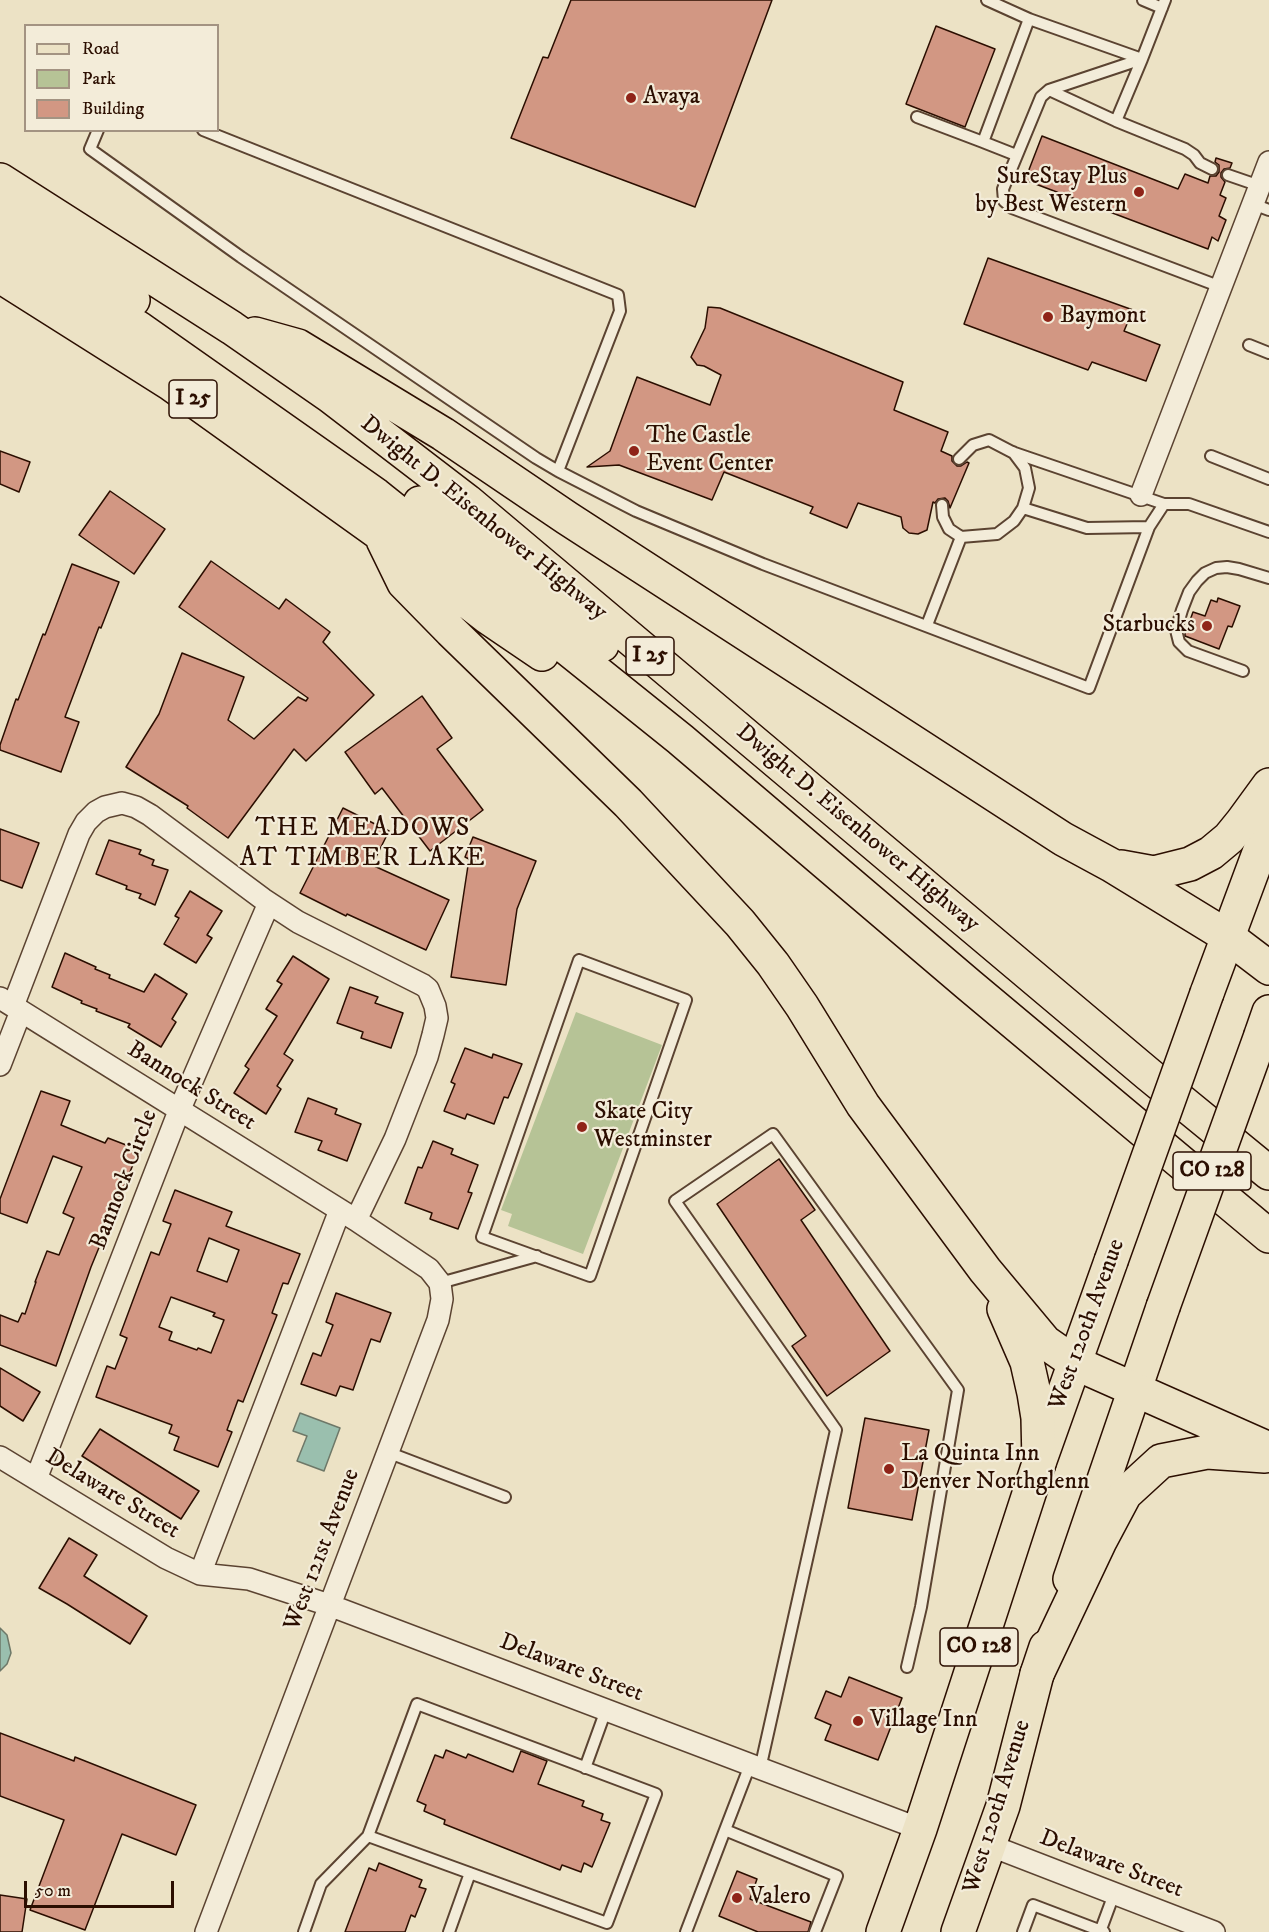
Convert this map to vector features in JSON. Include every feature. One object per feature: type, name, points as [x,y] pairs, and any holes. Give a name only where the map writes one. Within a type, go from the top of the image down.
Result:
[{"type":"main road","name":"Dwight D. Eisenhower Highway","points":[[0,180],[232,328],[330,396],[467,501],[1269,1173]]},
{"type":"main road","points":[[0,210],[32,229],[351,452],[514,573],[1105,1058],[1269,1187]]},
{"type":"main road","points":[[0,240],[140,329],[376,495],[680,739],[1269,1236]]},
{"type":"main road","name":"I 25","points":[[0,276],[171,384],[379,533],[486,615],[605,697],[1191,1194],[1269,1257]]},
{"type":"main road","points":[[232,328],[298,346],[308,351],[443,434],[567,518],[1054,834],[1111,865],[1227,936],[1269,968]]},
{"type":"main road","points":[[379,533],[404,583],[628,803],[740,923],[773,964],[802,1006],[863,1105],[985,1270],[1045,1342],[1075,1363],[1269,1449]]},
{"type":"main road","points":[[1111,865],[1154,873],[1179,868],[1211,854],[1229,838],[1269,785]]},
{"type":"main road","points":[[1227,936],[1269,826]]},
{"type":"main road","name":"West 120th Avenue","points":[[883,1932],[920,1829],[1039,1463],[1227,936]]},
{"type":"main road","name":"West 120th Avenue","points":[[958,1932],[1003,1806],[1037,1674],[1134,1389],[1265,1024]]},
{"type":"main road","points":[[985,1270],[1027,1362],[1038,1418],[1039,1463]]},
{"type":"main road","points":[[1037,1674],[1100,1541],[1125,1494],[1161,1461],[1207,1452],[1269,1457]]},
{"type":"street","points":[[1141,495],[1221,287],[1261,200],[1269,162]]},
{"type":"street","points":[[0,1065],[11,1005],[79,834],[86,822],[105,807],[122,803],[135,807],[150,815],[298,922],[428,988],[434,999],[437,1018],[427,1057],[395,1139],[348,1215],[429,1269],[440,1283]]},
{"type":"street","name":"Bannock Circle","points":[[36,1479],[179,1111],[269,903]]},
{"type":"street","name":"Bannock Street","points":[[11,1005],[348,1215]]},
{"type":"street","name":"Delaware Street","points":[[200,1574],[348,1215]]},
{"type":"street","name":"West 121st Avenue","points":[[206,1932],[438,1320],[442,1299],[440,1283]]},
{"type":"street","name":"Delaware Street","points":[[0,1457],[166,1558],[200,1574],[249,1579],[329,1605],[920,1829]]},
{"type":"street","name":"Delaware Street","points":[[989,1845],[1114,1894],[1178,1926],[1214,1932]]},
{"type":"lane","points":[[987,0],[1029,18],[1142,58]]},
{"type":"lane","points":[[1116,121],[1163,4],[1143,0]]},
{"type":"lane","points":[[983,142],[1029,18]]},
{"type":"lane","points":[[1142,58],[1049,90],[1041,97],[1034,109],[1003,189],[1004,201],[1012,208],[1221,287]]},
{"type":"lane","points":[[1049,90],[1185,149],[1200,163],[1212,169]]},
{"type":"lane","points":[[917,117],[1016,155]]},
{"type":"lane","points":[[97,132],[90,149],[241,257],[558,471],[636,511],[763,564],[1089,688],[1149,527],[1164,504]]},
{"type":"lane","points":[[208,132],[618,295],[620,311],[558,471]]},
{"type":"lane","points":[[1228,174],[1261,200]]},
{"type":"lane","points":[[1249,345],[1269,353]]},
{"type":"lane","points":[[959,459],[973,445],[989,440],[1012,452],[1164,504],[1189,504],[1269,532]]},
{"type":"lane","points":[[942,505],[943,517],[950,529],[961,537],[997,534],[1014,521],[1023,508],[1029,488],[1025,468],[1012,452]]},
{"type":"lane","points":[[1211,456],[1269,479]]},
{"type":"lane","points":[[1023,508],[1087,528],[1149,527]]},
{"type":"lane","points":[[927,626],[961,537]]},
{"type":"lane","points":[[1243,671],[1188,651],[1179,642],[1176,630],[1189,592],[1205,573],[1216,568],[1227,567],[1269,578]]},
{"type":"lane","points":[[440,1283],[537,1256],[590,1276],[686,1000],[579,960],[482,1237],[537,1256]]},
{"type":"lane","points":[[686,1932],[725,1830],[755,1767],[836,1430],[675,1201],[774,1134],[958,1390],[921,1607],[907,1667]]},
{"type":"lane","points":[[387,1452],[505,1497]]},
{"type":"lane","points":[[304,1932],[321,1884],[368,1836],[417,1704],[656,1794],[608,1923],[368,1836]]},
{"type":"lane","points":[[585,1768],[606,1710]]},
{"type":"lane","points":[[725,1830],[837,1876],[815,1932]]},
{"type":"lane","points":[[449,1932],[470,1873]]},
{"type":"lane","points":[[1023,1932],[1033,1905],[1102,1931],[1114,1894]]},
{"type":"green space","name":"Skate City Westminster","points":[[576,1012],[662,1045],[583,1254],[508,1226],[512,1214],[501,1210]]},
{"type":"shaded area","points":[[300,1413],[340,1428],[324,1471],[297,1461],[307,1436],[293,1431]]},
{"type":"shaded area","points":[[0,1628],[7,1635],[11,1653],[7,1664],[0,1671]]},
{"type":"building","name":"Avaya","points":[[571,0],[772,0],[695,207],[511,138],[543,57],[548,58]]},
{"type":"building","points":[[936,26],[995,49],[965,127],[906,104]]},
{"type":"building","name":"SureStay Plus by Best Western","points":[[1042,136],[1178,189],[1185,174],[1208,183],[1210,176],[1216,176],[1219,172],[1219,165],[1215,162],[1216,158],[1232,163],[1230,168],[1224,169],[1221,173],[1225,182],[1220,195],[1226,198],[1219,216],[1226,220],[1218,241],[1212,237],[1208,249],[1025,180]]},
{"type":"building","name":"Baymont","points":[[988,258],[1133,310],[1124,331],[1160,345],[1146,381],[1092,362],[1088,370],[964,324]]},
{"type":"building","points":[[708,307],[720,308],[903,382],[894,410],[948,432],[941,451],[952,456],[952,461],[957,466],[969,463],[950,508],[945,498],[933,502],[927,530],[918,534],[909,533],[903,528],[901,517],[858,503],[847,528],[810,513],[813,507],[724,472],[712,500],[619,465],[587,467],[610,451],[637,377],[710,405],[721,375],[697,365],[691,357],[705,328]]},
{"type":"building","points":[[0,451],[30,462],[19,492],[0,484]]},
{"type":"building","points":[[110,491],[165,529],[134,574],[79,535]]},
{"type":"building","points":[[211,561],[279,609],[286,599],[330,632],[323,642],[374,695],[306,761],[294,749],[228,838],[187,808],[188,806],[126,767],[159,714],[182,653],[244,677],[228,720],[254,739],[298,697],[306,701],[308,698],[179,607]]},
{"type":"building","points":[[72,564],[119,582],[101,628],[99,627],[65,717],[79,722],[61,772],[0,750],[0,745],[16,699],[18,700],[43,634],[45,635]]},
{"type":"building","name":"Starbucks","points":[[1218,598],[1240,606],[1232,627],[1228,626],[1219,649],[1185,636],[1193,612],[1205,616],[1211,600],[1217,602]]},
{"type":"building","points":[[422,696],[452,738],[437,749],[483,810],[430,851],[382,788],[375,794],[345,752]]},
{"type":"building","points":[[343,808],[389,831],[372,865],[449,900],[426,950],[347,914],[346,916],[300,893]]},
{"type":"building","points":[[0,829],[39,843],[22,888],[0,880]]},
{"type":"building","points":[[473,837],[536,861],[517,909],[506,985],[451,977],[469,859],[465,857]]},
{"type":"building","points":[[109,840],[141,850],[139,854],[154,860],[152,865],[168,870],[155,905],[139,898],[141,894],[126,889],[127,886],[96,874]]},
{"type":"building","points":[[190,891],[222,911],[207,935],[212,938],[196,963],[164,944],[179,918],[175,916]]},
{"type":"building","points":[[65,953],[96,967],[95,969],[110,975],[109,978],[144,992],[155,974],[187,994],[172,1019],[176,1022],[161,1047],[128,1027],[130,1024],[96,1011],[97,1009],[52,987]]},
{"type":"building","points":[[293,956],[329,979],[284,1054],[293,1060],[277,1086],[281,1089],[266,1114],[234,1093],[249,1069],[245,1066],[277,1016],[266,1009],[282,984],[277,981]]},
{"type":"building","points":[[350,987],[378,997],[375,1003],[403,1013],[391,1048],[361,1038],[363,1032],[337,1023]]},
{"type":"building","points":[[465,1048],[492,1058],[493,1054],[522,1064],[508,1098],[504,1097],[494,1124],[467,1114],[465,1119],[444,1111],[455,1084],[451,1082]]},
{"type":"building","points":[[41,1091],[70,1101],[61,1125],[105,1143],[108,1138],[139,1150],[91,1267],[56,1366],[0,1345],[0,1315],[18,1322],[22,1313],[25,1314],[47,1251],[59,1255],[74,1218],[63,1213],[82,1167],[53,1156],[27,1223],[0,1213],[0,1199]]},
{"type":"building","points":[[308,1098],[337,1109],[335,1114],[361,1124],[347,1161],[318,1150],[322,1141],[295,1132]]},
{"type":"building","points":[[433,1141],[453,1149],[451,1154],[478,1165],[468,1192],[472,1193],[458,1229],[430,1219],[432,1213],[405,1203],[418,1167],[422,1168]]},
{"type":"building","points":[[779,1159],[815,1210],[801,1220],[890,1351],[827,1396],[792,1346],[806,1336],[717,1204]]},
{"type":"building","points":[[175,1190],[232,1212],[226,1226],[300,1254],[288,1284],[283,1283],[272,1313],[277,1315],[243,1402],[238,1400],[227,1430],[232,1432],[218,1467],[174,1450],[179,1437],[169,1433],[172,1425],[96,1397],[107,1366],[115,1369],[127,1338],[120,1335],[151,1252],[159,1255],[171,1224],[163,1221]],"holes":[[[209,1238],[239,1250],[227,1282],[197,1271]],[[171,1297],[215,1313],[213,1316],[224,1320],[211,1353],[169,1340],[172,1332],[159,1327]]]},
{"type":"building","points":[[336,1293],[391,1313],[380,1342],[371,1339],[353,1390],[340,1386],[336,1396],[301,1384],[313,1353],[321,1356],[333,1325],[326,1322]]},
{"type":"building","points":[[0,1368],[40,1392],[23,1421],[0,1406]]},
{"type":"building","name":"La Quinta Inn Denver Northglenn","points":[[865,1418],[929,1430],[912,1520],[848,1508]]},
{"type":"building","points":[[100,1429],[199,1491],[181,1519],[82,1456]]},
{"type":"building","points":[[69,1538],[97,1555],[84,1576],[147,1616],[130,1644],[39,1588]]},
{"type":"building","name":"Village Inn","points":[[849,1677],[902,1698],[878,1760],[825,1740],[831,1725],[815,1718],[826,1691],[841,1697]]},
{"type":"building","points":[[0,1733],[74,1761],[75,1757],[196,1805],[176,1855],[122,1834],[85,1930],[30,1910],[64,1820],[0,1796]]},
{"type":"building","points":[[446,1750],[466,1758],[468,1754],[513,1772],[521,1751],[547,1761],[538,1784],[584,1801],[582,1806],[603,1814],[601,1820],[610,1823],[592,1867],[584,1863],[581,1872],[562,1865],[560,1870],[444,1824],[445,1820],[424,1811],[426,1805],[417,1801],[435,1755],[443,1758]]},
{"type":"building","points":[[379,1863],[422,1880],[419,1887],[426,1889],[415,1917],[411,1915],[405,1932],[345,1932],[369,1868],[376,1871]]},
{"type":"building","points":[[737,1871],[757,1879],[750,1899],[811,1922],[808,1932],[758,1932],[719,1916]]},
{"type":"building","points":[[0,1895],[27,1899],[22,1932],[0,1932]]},
{"type":"place","name":"Avaya","points":[[631,98]]},
{"type":"place","name":"SureStay Plus by Best Western","points":[[1139,192]]},
{"type":"place","name":"Baymont","points":[[1048,317]]},
{"type":"place","name":"The Castle Event Center","points":[[634,451]]},
{"type":"place","name":"Starbucks","points":[[1207,626]]},
{"type":"place","name":"Skate City Westminster","points":[[582,1127]]},
{"type":"place","name":"La Quinta Inn Denver Northglenn","points":[[889,1469]]},
{"type":"place","name":"Village Inn","points":[[858,1721]]},
{"type":"place","name":"Valero","points":[[737,1898]]},
{"type":"district","name":"THE MEADOWS AT TIMBER LAKE","points":[[363,845]]}]
